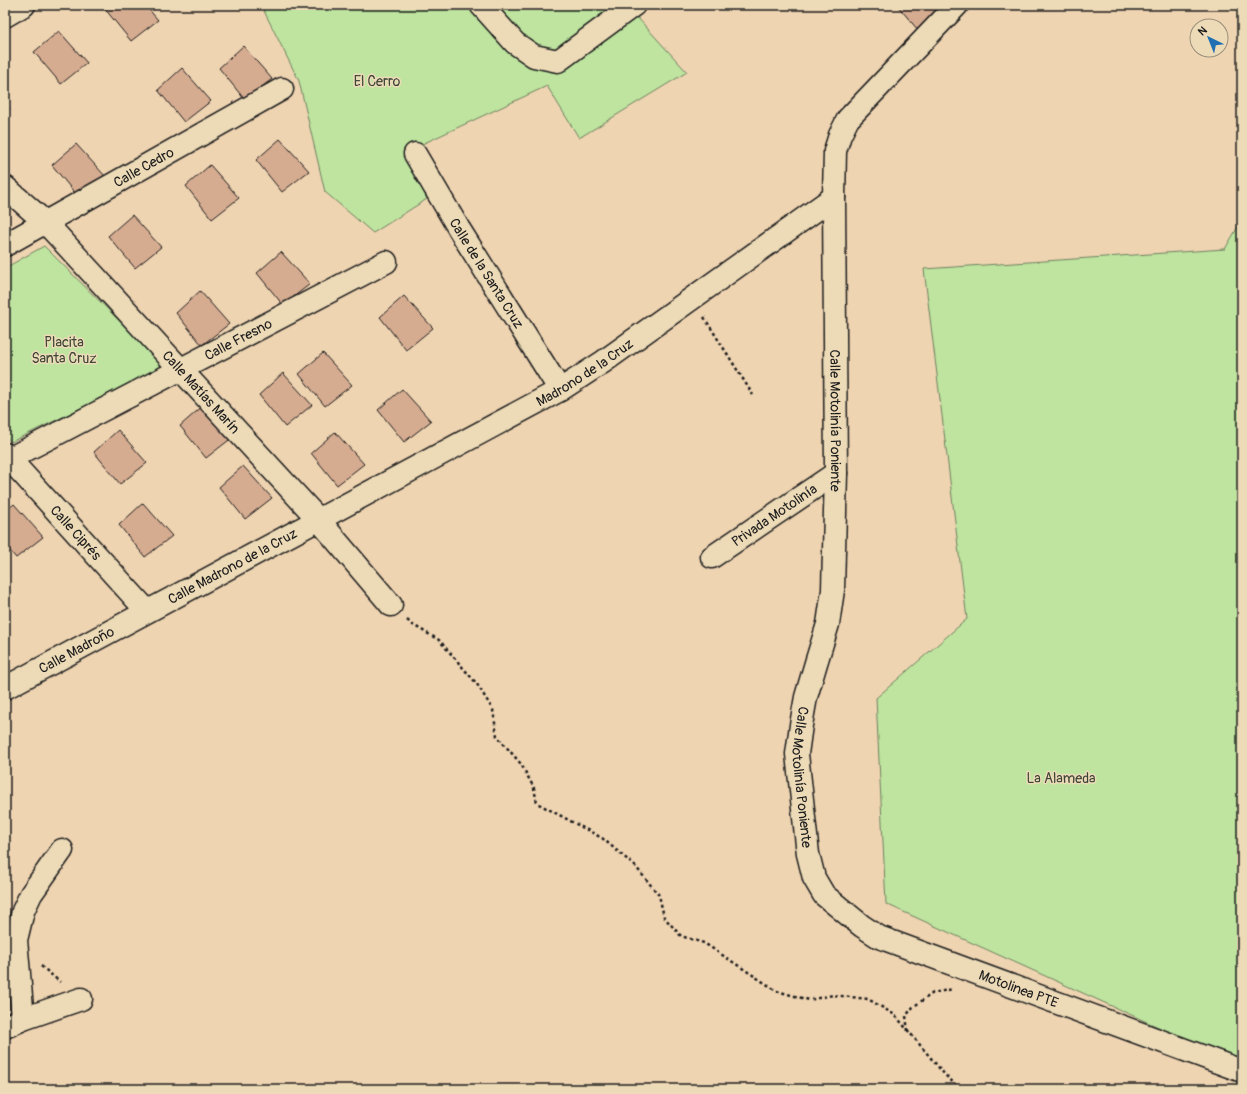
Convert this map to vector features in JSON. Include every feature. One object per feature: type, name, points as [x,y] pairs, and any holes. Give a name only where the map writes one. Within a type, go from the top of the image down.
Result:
[{"type":"street","points":[[5,16],[24,5]]},
{"type":"street","points":[[481,5],[515,43],[534,56],[558,61],[634,5]]},
{"type":"street","name":"Calle Motolinía Poniente","points":[[814,878],[808,854],[798,754],[806,697],[828,624],[833,590],[836,473],[835,150],[848,119],[957,5]]},
{"type":"street","name":"Calle Cedro","points":[[5,245],[282,89]]},
{"type":"street","name":"Calle de la Santa Cruz","points":[[415,154],[459,229],[560,390]]},
{"type":"street","name":"Calle Matías Marín","points":[[5,187],[46,223],[318,519],[390,605]]},
{"type":"street","name":"Madrono de la Cruz","points":[[318,519],[560,390],[603,362],[834,197]]},
{"type":"street","name":"Calle Fresno","points":[[6,458],[386,262]]},
{"type":"street","name":"Calle Ciprés","points":[[6,458],[147,611]]},
{"type":"street","name":"Privada Motolinía","points":[[712,557],[836,473]]},
{"type":"street","name":"Calle Madrono de la Cruz","points":[[147,611],[318,519]]},
{"type":"street","name":"Calle Madroño","points":[[5,688],[147,611]]},
{"type":"street","points":[[62,850],[31,894],[23,911],[16,940],[14,1023],[81,999]]},
{"type":"street","name":"Motolinea PTE","points":[[814,878],[824,895],[862,926],[879,937],[1242,1071]]},
{"type":"path","points":[[692,298],[752,395]]},
{"type":"path","points":[[390,605],[413,625],[439,640],[477,684],[493,710],[497,736],[521,764],[534,788],[537,803],[602,838],[635,866],[659,895],[664,917],[681,936],[704,943],[777,991],[809,1000],[833,995],[868,999],[895,1015],[945,1075],[956,1085]]},
{"type":"path","points":[[16,940],[24,952],[81,999]]},
{"type":"path","points":[[908,1032],[906,1016],[913,1007],[933,993],[956,989]]},
{"type":"green space","name":"El Cerro","points":[[261,5],[626,5],[687,72],[579,138],[547,86],[405,152],[427,199],[373,233],[325,192],[299,81]]},
{"type":"green space","name":"La Alameda","points":[[1242,220],[1242,1065],[886,904],[876,698],[967,619],[924,269],[1225,249]]},
{"type":"green space","name":"Placita Santa Cruz","points":[[44,246],[166,367],[11,442],[5,435],[5,268]]},
{"type":"building","points":[[109,5],[145,5],[158,20],[131,41],[105,9]]},
{"type":"building","points":[[897,5],[943,5],[918,30]]},
{"type":"building","points":[[59,31],[87,63],[61,84],[34,52]]},
{"type":"building","points":[[243,46],[272,79],[245,100],[219,68]]},
{"type":"building","points":[[182,68],[211,101],[184,122],[158,90]]},
{"type":"building","points":[[5,104],[10,109],[5,113]]},
{"type":"building","points":[[280,139],[309,171],[282,192],[256,160]]},
{"type":"building","points":[[76,144],[105,176],[78,197],[52,165]]},
{"type":"building","points":[[210,165],[239,198],[212,219],[186,186]]},
{"type":"building","points":[[132,215],[161,247],[135,268],[108,236]]},
{"type":"building","points":[[281,252],[310,284],[283,305],[257,273]]},
{"type":"building","points":[[200,291],[229,324],[202,345],[176,313]]},
{"type":"building","points":[[404,296],[433,328],[406,350],[380,317]]},
{"type":"building","points":[[323,353],[352,385],[325,406],[299,374]]},
{"type":"building","points":[[283,373],[312,405],[285,427],[259,395]]},
{"type":"building","points":[[402,389],[431,421],[404,442],[378,410]]},
{"type":"building","points":[[205,404],[233,437],[206,458],[180,426]]},
{"type":"building","points":[[118,430],[147,463],[120,484],[94,452]]},
{"type":"building","points":[[335,432],[364,464],[337,485],[311,453]]},
{"type":"building","points":[[243,466],[272,498],[245,519],[219,487]]},
{"type":"building","points":[[143,503],[172,536],[145,557],[119,525]]},
{"type":"building","points":[[14,504],[43,537],[16,558],[5,545],[5,512]]}]
